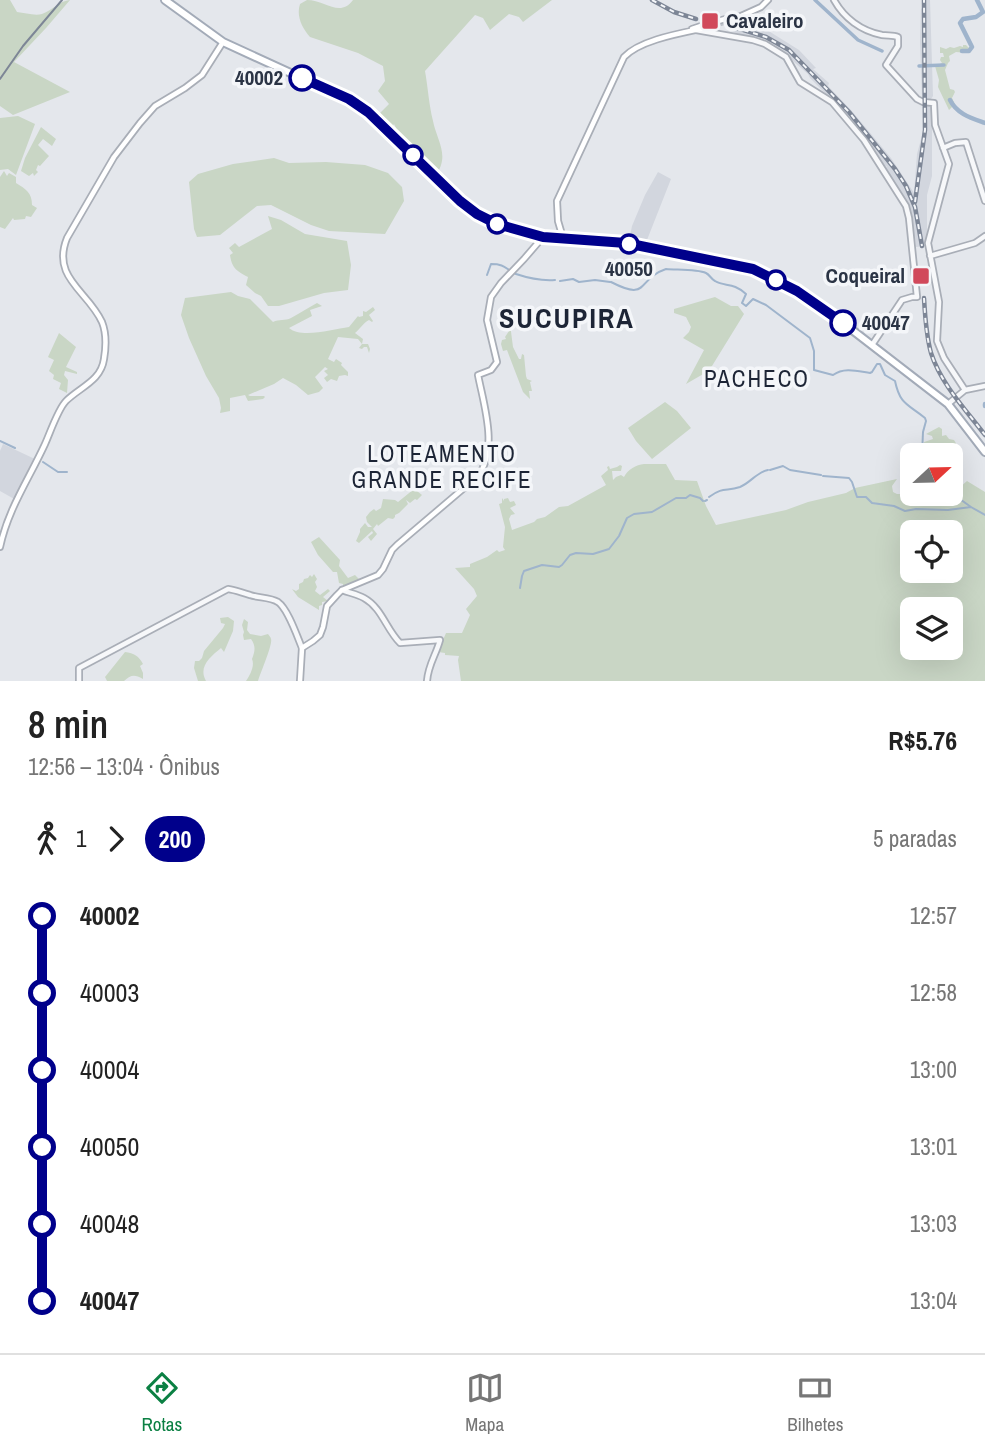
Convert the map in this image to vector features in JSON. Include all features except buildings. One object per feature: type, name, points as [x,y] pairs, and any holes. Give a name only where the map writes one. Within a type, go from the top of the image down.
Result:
[{"type":"main road","points":[[165,0],[223,43],[356,103],[460,201],[497,224],[543,237],[611,241],[753,269],[805,296],[948,404],[985,452]]},
{"type":"main road","points":[[730,22],[761,7],[768,0]]},
{"type":"main road","points":[[563,238],[558,221],[557,201],[624,57],[641,46],[741,16]]},
{"type":"main road","points":[[694,30],[694,27],[707,24]]},
{"type":"main road","points":[[0,547],[12,507],[65,402],[97,376],[104,362],[103,324],[71,280],[63,262],[67,238],[114,157],[139,123],[155,106],[202,75],[223,43]]},
{"type":"main road","points":[[300,681],[302,648],[317,639],[323,627],[327,606],[342,590],[378,575],[397,545],[482,471],[489,443],[478,374],[491,370],[496,365],[488,325],[488,307],[493,292],[543,237]]},
{"type":"street","points":[[834,0],[844,16],[856,25],[880,35],[898,37],[898,46],[886,65],[917,99],[934,103],[935,125],[949,164],[928,247],[939,308],[937,341],[944,358],[963,387]]},
{"type":"street","points":[[694,30],[753,40],[773,48],[788,59],[800,82],[832,102],[845,117],[870,148],[901,197],[909,218],[918,298],[902,299],[872,346]]},
{"type":"street","points":[[943,148],[966,142],[985,201]]},
{"type":"street","points":[[930,256],[975,243],[985,236]]},
{"type":"street","points":[[948,404],[963,387],[985,386]]},
{"type":"street","points":[[79,681],[79,668],[228,589],[279,603],[285,610],[302,648]]},
{"type":"street","points":[[342,590],[373,604],[400,643],[440,640],[429,665],[427,681]]},
{"type":"shaded area","points":[[924,0],[930,0],[933,96],[924,100],[920,41],[921,9]]},
{"type":"shaded area","points":[[729,24],[767,30],[799,50],[891,158],[914,193],[917,154],[923,132],[923,107],[932,107],[932,176],[927,195],[925,246],[916,247],[909,211],[885,168],[887,166],[884,167],[838,106],[808,74],[780,50],[727,30]]},
{"type":"shaded area","points":[[658,172],[671,179],[645,245],[629,241],[645,195]]},
{"type":"shaded area","points":[[3,444],[37,460],[16,500],[0,491],[0,451]]},
{"type":"green space","points":[[0,0],[10,0],[17,12],[36,15],[70,0],[14,62],[70,92],[13,115],[0,106]]},
{"type":"green space","points":[[307,0],[343,8],[353,0],[552,0],[523,22],[519,17],[509,14],[490,30],[483,18],[475,15],[425,71],[442,154],[436,175],[392,133],[396,128],[394,124],[390,131],[377,116],[389,104],[378,91],[385,81],[383,66],[358,53],[310,37],[299,17],[300,4]]},
{"type":"green space","points":[[963,45],[969,48],[966,53],[956,52],[949,56],[950,61],[945,70],[950,89],[955,92],[952,98],[955,104],[949,110],[938,87],[935,66],[942,63],[941,57],[944,57],[943,53],[940,53],[940,47],[946,49]]},
{"type":"green space","points":[[18,116],[35,124],[16,175],[8,169],[0,170],[0,118]]},
{"type":"green space","points":[[41,127],[56,139],[52,146],[43,139],[38,145],[49,156],[38,165],[38,172],[34,176],[33,173],[29,176],[21,171]]},
{"type":"green space","points":[[274,158],[289,163],[365,165],[388,173],[402,187],[404,201],[385,234],[329,231],[271,205],[257,206],[220,235],[197,237],[189,182],[198,174],[233,164]]},
{"type":"green space","points":[[4,171],[7,176],[9,173],[16,177],[16,183],[28,192],[32,205],[37,208],[31,217],[13,218],[5,229],[0,227],[0,177]]},
{"type":"green space","points":[[268,216],[305,234],[347,241],[351,265],[348,290],[324,293],[279,306],[268,306],[261,296],[246,285],[248,277],[234,267],[230,255],[233,253],[229,248],[235,243],[239,247],[272,229]]},
{"type":"green space","points":[[231,292],[250,299],[273,322],[291,318],[317,303],[322,306],[310,310],[312,316],[289,328],[302,333],[349,327],[358,316],[363,316],[363,311],[373,307],[375,310],[369,315],[373,321],[367,321],[355,333],[363,339],[362,344],[358,339],[338,337],[328,359],[334,362],[336,359],[342,363],[348,376],[339,376],[337,381],[331,379],[327,382],[324,378],[328,375],[324,371],[328,369],[325,367],[315,377],[323,388],[308,395],[283,378],[248,395],[264,396],[263,399],[248,401],[245,395],[230,398],[230,411],[220,413],[219,398],[206,376],[181,315],[185,298]]},
{"type":"green space","points":[[715,297],[731,306],[738,306],[744,314],[712,366],[686,384],[704,350],[683,338],[691,327],[686,317],[674,313],[674,309]]},
{"type":"green space","points":[[510,324],[513,347],[519,359],[524,355],[526,376],[532,381],[530,399],[523,392],[507,350],[503,351],[501,344],[502,340],[506,339]]},
{"type":"green space","points":[[59,333],[76,347],[66,367],[77,374],[65,371],[64,375],[68,380],[67,393],[59,389],[61,383],[53,379],[54,375],[49,371],[54,360],[48,357]]},
{"type":"green space","points":[[362,344],[368,344],[369,353],[367,347],[359,348]]},
{"type":"green space","points":[[665,402],[677,411],[691,428],[652,459],[628,428]]},
{"type":"green space","points":[[939,427],[942,429],[942,436],[946,435],[956,443],[924,443],[933,439],[926,434]]},
{"type":"green space","points":[[666,464],[675,480],[697,481],[716,525],[786,510],[855,488],[897,479],[892,486],[893,492],[900,494],[900,506],[963,506],[963,484],[967,481],[985,492],[985,681],[461,681],[459,656],[438,652],[446,633],[462,633],[470,615],[466,609],[477,596],[455,568],[470,567],[470,564],[497,550],[505,550],[505,527],[499,504],[502,503],[502,498],[504,501],[508,498],[510,502],[514,501],[516,505],[510,508],[515,514],[509,519],[512,530],[545,517],[559,507],[568,506],[606,485],[601,476],[608,470],[607,467],[610,469],[622,466],[621,471],[612,471],[613,480],[621,475],[624,477],[635,466]]},
{"type":"green space","points":[[421,486],[417,491],[422,495],[410,503],[406,500],[408,504],[393,519],[388,518],[378,526],[377,524],[373,529],[377,534],[371,541],[368,537],[372,531],[359,543],[356,541],[365,523],[372,527],[366,517],[374,509],[376,511],[381,508],[383,499],[398,502]]},
{"type":"green space","points":[[319,537],[340,560],[339,566],[348,578],[355,575],[361,581],[343,588],[337,572],[333,572],[318,555],[311,542]]},
{"type":"green space","points":[[314,574],[317,579],[315,591],[320,595],[328,589],[330,591],[323,597],[328,601],[322,602],[319,610],[298,597],[292,589],[299,589],[299,584],[304,579]]},
{"type":"green space","points":[[228,617],[234,621],[233,631],[224,652],[221,648],[209,659],[203,671],[206,681],[198,681],[195,661],[202,658],[204,651],[223,628],[225,624],[221,623],[220,618]]},
{"type":"green space","points":[[244,619],[248,622],[247,630],[250,634],[268,634],[271,638],[258,681],[246,681],[252,667],[254,644],[251,639],[244,640]]},
{"type":"green space","points":[[125,652],[136,655],[143,664],[140,666],[143,679],[133,676],[124,681],[107,681],[105,677]]},
{"type":"waterway","points":[[815,0],[858,40],[882,51]]},
{"type":"waterway","points":[[962,51],[969,51],[972,47],[960,23],[963,19],[976,17],[983,12],[977,0]]},
{"type":"waterway","points":[[919,66],[944,65]]},
{"type":"waterway","points":[[950,100],[960,112],[985,123]]},
{"type":"waterway","points":[[487,275],[491,264],[496,264],[525,277],[555,280]]},
{"type":"waterway","points":[[611,282],[632,290],[642,287],[650,278],[666,269],[692,270],[741,290],[746,294],[742,303],[746,306],[753,299],[766,305],[810,338],[814,351],[814,370],[833,375],[846,370],[870,373],[880,364],[885,375],[895,381],[902,400],[925,418],[923,443]]},
{"type":"waterway","points":[[560,281],[573,279],[579,282],[610,282]]},
{"type":"waterway","points":[[0,441],[15,448]]},
{"type":"waterway","points":[[43,462],[58,472],[67,472]]},
{"type":"waterway","points":[[770,470],[783,466],[790,470],[821,475]]},
{"type":"waterway","points":[[709,497],[722,490],[740,487],[768,470]]},
{"type":"waterway","points":[[823,476],[849,478],[857,497],[866,497],[872,503],[894,506],[905,511],[971,507]]},
{"type":"waterway","points":[[520,588],[524,571],[542,565],[559,567],[570,555],[593,554],[609,549],[619,536],[627,518],[634,514],[652,512],[676,498],[690,495],[703,501]]},
{"type":"waterway","points":[[963,501],[985,515]]},
{"type":"tunnel","points":[[714,26],[730,21]]},
{"type":"tram line","points":[[0,79],[23,46],[62,0]]},
{"type":"railway","points":[[652,0],[674,12],[696,19]]},
{"type":"railway","points":[[915,202],[925,130],[924,0]]},
{"type":"railway","points":[[734,27],[766,37],[789,50],[849,112],[906,186],[915,207],[922,246]]},
{"type":"railway","points":[[924,298],[928,339],[935,364],[985,435]]},
{"type":"bus line","name":"200","points":[[302,78],[356,103],[460,201],[497,224],[543,237],[626,243],[753,269],[797,291],[843,323]]},
{"type":"place","name":"Cavaleiro","points":[[710,21]]},
{"type":"place","name":"40002","points":[[302,78]]},
{"type":"place","name":"40050","points":[[629,244]]},
{"type":"place","name":"Coqueiral","points":[[921,276]]},
{"type":"place","name":"40047","points":[[843,323]]},
{"type":"district","name":"SUCUPIRA","points":[[567,318]]},
{"type":"district","name":"PACHECO","points":[[757,379]]},
{"type":"district","name":"LOTEAMENTO GRANDE RECIFE","points":[[442,467]]}]
